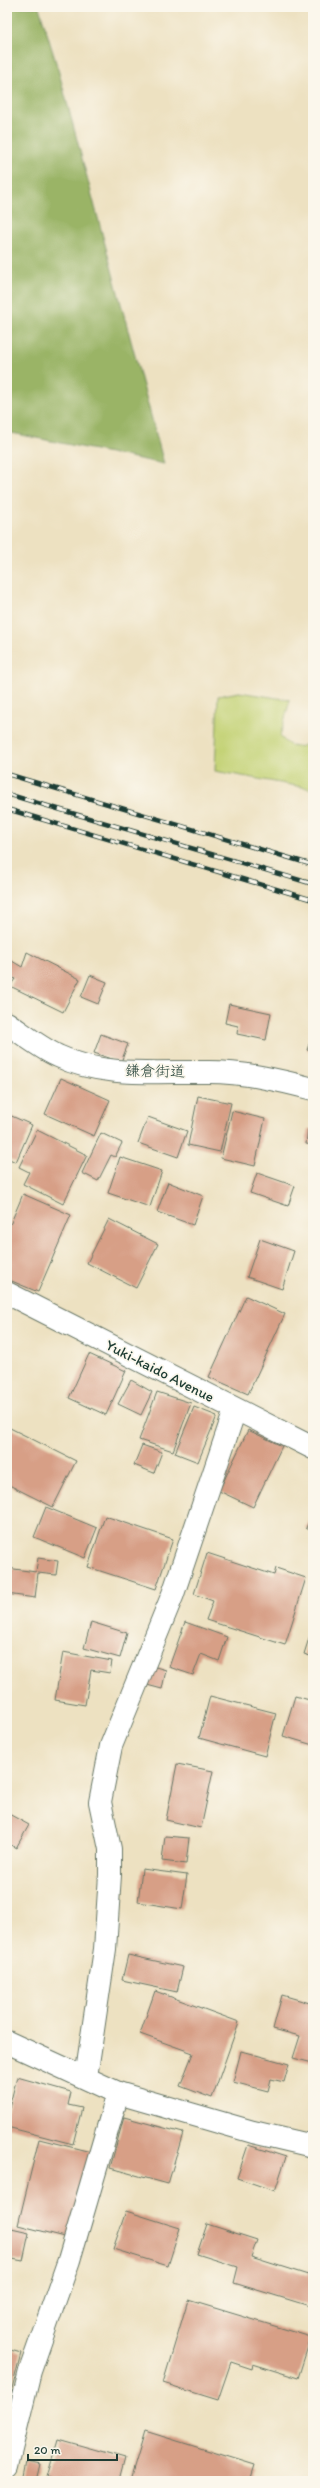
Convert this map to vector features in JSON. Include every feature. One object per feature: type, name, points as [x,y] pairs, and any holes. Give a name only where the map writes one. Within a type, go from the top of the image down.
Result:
[{"type":"street","name":"鎌倉街道","points":[[7,1023],[58,1056],[85,1065],[107,1070],[153,1073],[209,1072],[248,1075],[313,1089]]},
{"type":"street","name":"Yuki-kaido Avenue","points":[[7,1293],[235,1410],[313,1448]]},
{"type":"street","points":[[86,2077],[105,1949],[110,1883],[110,1849],[100,1802],[111,1746],[174,1594],[235,1410]]},
{"type":"street","points":[[7,2042],[118,2093],[252,2132],[313,2146]]},
{"type":"street","points":[[7,2466],[30,2371],[69,2260],[118,2093]]},
{"type":"green space","points":[[7,7],[39,7],[58,69],[164,464],[7,432]]},
{"type":"green space","points":[[239,692],[290,700],[280,736],[291,745],[298,747],[311,742],[313,729],[313,789],[215,771],[218,696]]},
{"type":"building","points":[[27,952],[80,979],[63,1012],[10,986],[15,979],[7,974],[7,958],[22,967]]},
{"type":"building","points":[[90,975],[107,982],[98,1004],[81,997]]},
{"type":"building","points":[[229,1004],[271,1013],[266,1040],[237,1034],[238,1026],[225,1023]]},
{"type":"building","points":[[313,1033],[313,1052],[307,1050]]},
{"type":"building","points":[[101,1034],[128,1044],[121,1062],[94,1053]]},
{"type":"building","points":[[61,1078],[110,1100],[94,1136],[45,1114]]},
{"type":"building","points":[[198,1096],[231,1103],[220,1152],[188,1145]]},
{"type":"building","points":[[232,1111],[265,1119],[255,1166],[221,1158]]},
{"type":"building","points":[[7,1114],[32,1125],[16,1162],[7,1158]]},
{"type":"building","points":[[148,1117],[187,1131],[178,1157],[138,1143]]},
{"type":"building","points":[[308,1129],[313,1129],[313,1145],[306,1144]]},
{"type":"building","points":[[37,1130],[87,1155],[63,1204],[23,1184],[29,1172],[19,1167]]},
{"type":"building","points":[[101,1133],[122,1143],[115,1157],[111,1155],[98,1181],[82,1173]]},
{"type":"building","points":[[120,1157],[162,1171],[150,1207],[108,1193]]},
{"type":"building","points":[[257,1173],[295,1186],[288,1206],[250,1193]]},
{"type":"building","points":[[168,1182],[203,1196],[193,1225],[157,1212]]},
{"type":"building","points":[[23,1194],[71,1215],[38,1292],[7,1279],[7,1232]]},
{"type":"building","points":[[109,1219],[158,1244],[136,1288],[87,1263]]},
{"type":"building","points":[[260,1239],[294,1251],[282,1289],[247,1277]]},
{"type":"building","points":[[246,1296],[285,1314],[248,1394],[209,1377]]},
{"type":"building","points":[[89,1354],[126,1371],[106,1415],[69,1398]]},
{"type":"building","points":[[131,1380],[152,1392],[141,1415],[118,1404]]},
{"type":"building","points":[[157,1392],[191,1403],[173,1451],[139,1440]]},
{"type":"building","points":[[194,1407],[217,1416],[198,1462],[175,1453]]},
{"type":"building","points":[[8,1427],[76,1461],[53,1507],[7,1484]]},
{"type":"building","points":[[248,1430],[282,1446],[253,1507],[219,1491]]},
{"type":"building","points":[[142,1445],[162,1452],[154,1473],[134,1465]]},
{"type":"building","points":[[46,1507],[97,1528],[85,1558],[34,1537]]},
{"type":"building","points":[[313,1513],[313,1532],[306,1528]]},
{"type":"building","points":[[105,1516],[173,1539],[156,1589],[88,1567]]},
{"type":"building","points":[[207,1553],[274,1575],[276,1568],[306,1578],[285,1645],[206,1620],[213,1601],[194,1594]]},
{"type":"building","points":[[38,1558],[58,1561],[56,1575],[38,1573],[35,1598],[7,1594],[7,1568],[36,1572]]},
{"type":"building","points":[[91,1622],[127,1633],[120,1658],[84,1648]]},
{"type":"building","points":[[185,1622],[227,1637],[219,1661],[201,1654],[193,1675],[169,1667]]},
{"type":"building","points":[[310,1635],[313,1636],[313,1657],[304,1654]]},
{"type":"building","points":[[63,1652],[112,1661],[110,1673],[91,1670],[85,1705],[55,1700]]},
{"type":"building","points":[[152,1666],[166,1670],[162,1689],[147,1685]]},
{"type":"building","points":[[210,1696],[276,1713],[265,1756],[199,1738]]},
{"type":"building","points":[[295,1696],[313,1701],[313,1745],[283,1736]]},
{"type":"building","points":[[177,1764],[213,1771],[201,1828],[166,1820]]},
{"type":"building","points":[[7,1813],[29,1825],[16,1848],[7,1843]]},
{"type":"building","points":[[165,1836],[189,1838],[186,1864],[162,1861]]},
{"type":"building","points":[[142,1869],[187,1875],[182,1909],[138,1902]]},
{"type":"building","points":[[128,1955],[183,1967],[177,1992],[122,1980]]},
{"type":"building","points":[[155,1991],[239,2022],[212,2098],[180,2086],[193,2053],[140,2034]]},
{"type":"building","points":[[282,1995],[313,2004],[310,2022],[313,2023],[313,2063],[293,2058],[300,2036],[273,2029]]},
{"type":"building","points":[[241,2051],[289,2064],[284,2082],[271,2079],[268,2091],[233,2082]]},
{"type":"building","points":[[17,2077],[71,2092],[68,2105],[82,2108],[73,2144],[7,2127],[7,2116]]},
{"type":"building","points":[[124,2117],[183,2133],[168,2184],[110,2168]]},
{"type":"building","points":[[39,2139],[91,2152],[69,2238],[18,2225]]},
{"type":"building","points":[[248,2145],[286,2157],[275,2191],[237,2178]]},
{"type":"building","points":[[126,2211],[180,2228],[168,2266],[113,2249]]},
{"type":"building","points":[[207,2224],[257,2240],[251,2257],[308,2275],[313,2262],[313,2307],[234,2283],[238,2267],[197,2254]]},
{"type":"building","points":[[7,2228],[29,2233],[23,2261],[7,2258]]},
{"type":"building","points":[[188,2300],[311,2337],[298,2378],[253,2364],[252,2369],[231,2362],[218,2400],[163,2383]]},
{"type":"building","points":[[7,2349],[21,2353],[10,2396],[7,2395]]},
{"type":"building","points":[[145,2431],[255,2465],[250,2481],[130,2481]]},
{"type":"building","points":[[58,2439],[125,2458],[119,2481],[59,2481],[47,2477]]},
{"type":"building","points":[[27,2461],[41,2464],[37,2481],[23,2481]]},
{"type":"railway","points":[[7,774],[313,865]]},
{"type":"railway","points":[[7,794],[313,884]]},
{"type":"railway","points":[[7,809],[313,900]]}]
